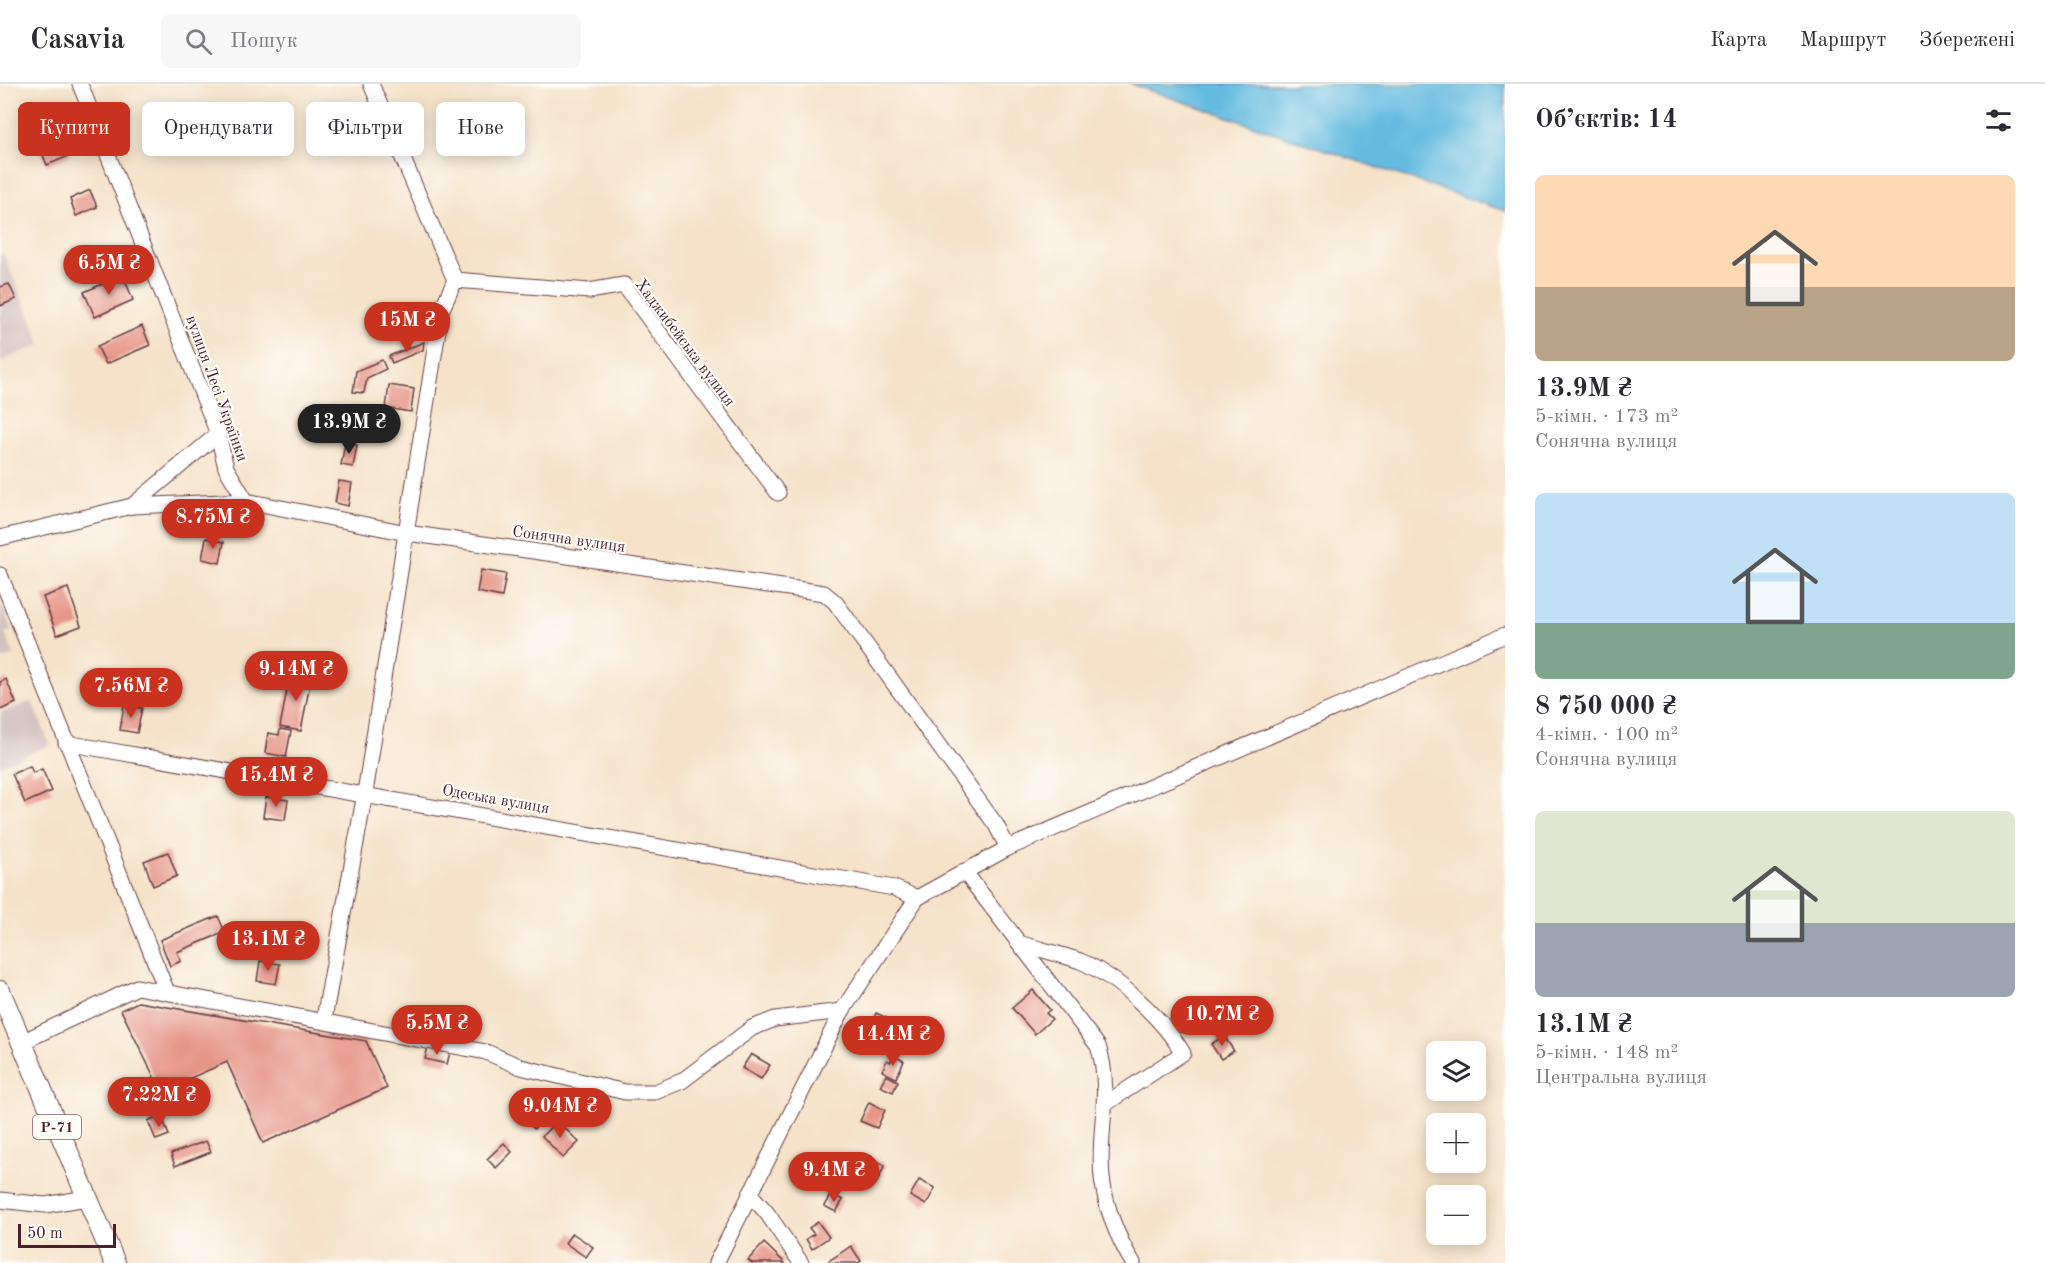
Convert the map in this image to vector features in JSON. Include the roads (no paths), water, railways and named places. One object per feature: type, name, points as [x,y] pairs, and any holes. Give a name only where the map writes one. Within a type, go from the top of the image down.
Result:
[{"type":"main road","name":"Р-71","points":[[0,991],[115,1263]]},
{"type":"street","name":"вулиця Лесі Українки","points":[[80,84],[218,434],[226,468],[246,501]]},
{"type":"street","points":[[324,1019],[365,793],[441,311],[455,280],[371,84]]},
{"type":"street","name":"Хаджибейська вулиця","points":[[455,280],[589,291],[624,285],[778,493]]},
{"type":"street","points":[[132,506],[218,434]]},
{"type":"street","name":"Сонячна вулиця","points":[[0,538],[132,506],[246,501],[407,533],[824,593],[835,602],[975,795],[996,825],[1008,848]]},
{"type":"street","points":[[0,575],[167,992]]},
{"type":"street","points":[[716,1263],[842,1011],[917,898],[1008,848],[1505,635]]},
{"type":"street","name":"Одеська вулиця","points":[[66,742],[894,888],[917,898]]},
{"type":"street","points":[[964,871],[1098,1046],[1104,1065],[1102,1176],[1113,1224],[1133,1263]]},
{"type":"street","points":[[1022,944],[1081,962],[1122,987],[1169,1030],[1184,1053],[1105,1104]]},
{"type":"street","points":[[22,1042],[137,987],[324,1019],[486,1052],[521,1067],[625,1092],[655,1092],[682,1081],[752,1029],[775,1019],[842,1011]]},
{"type":"street","points":[[750,1194],[767,1213],[801,1263]]},
{"type":"street","points":[[0,1200],[45,1205],[87,1198]]},
{"type":"water","points":[[1131,84],[1505,84],[1505,211]]}]
